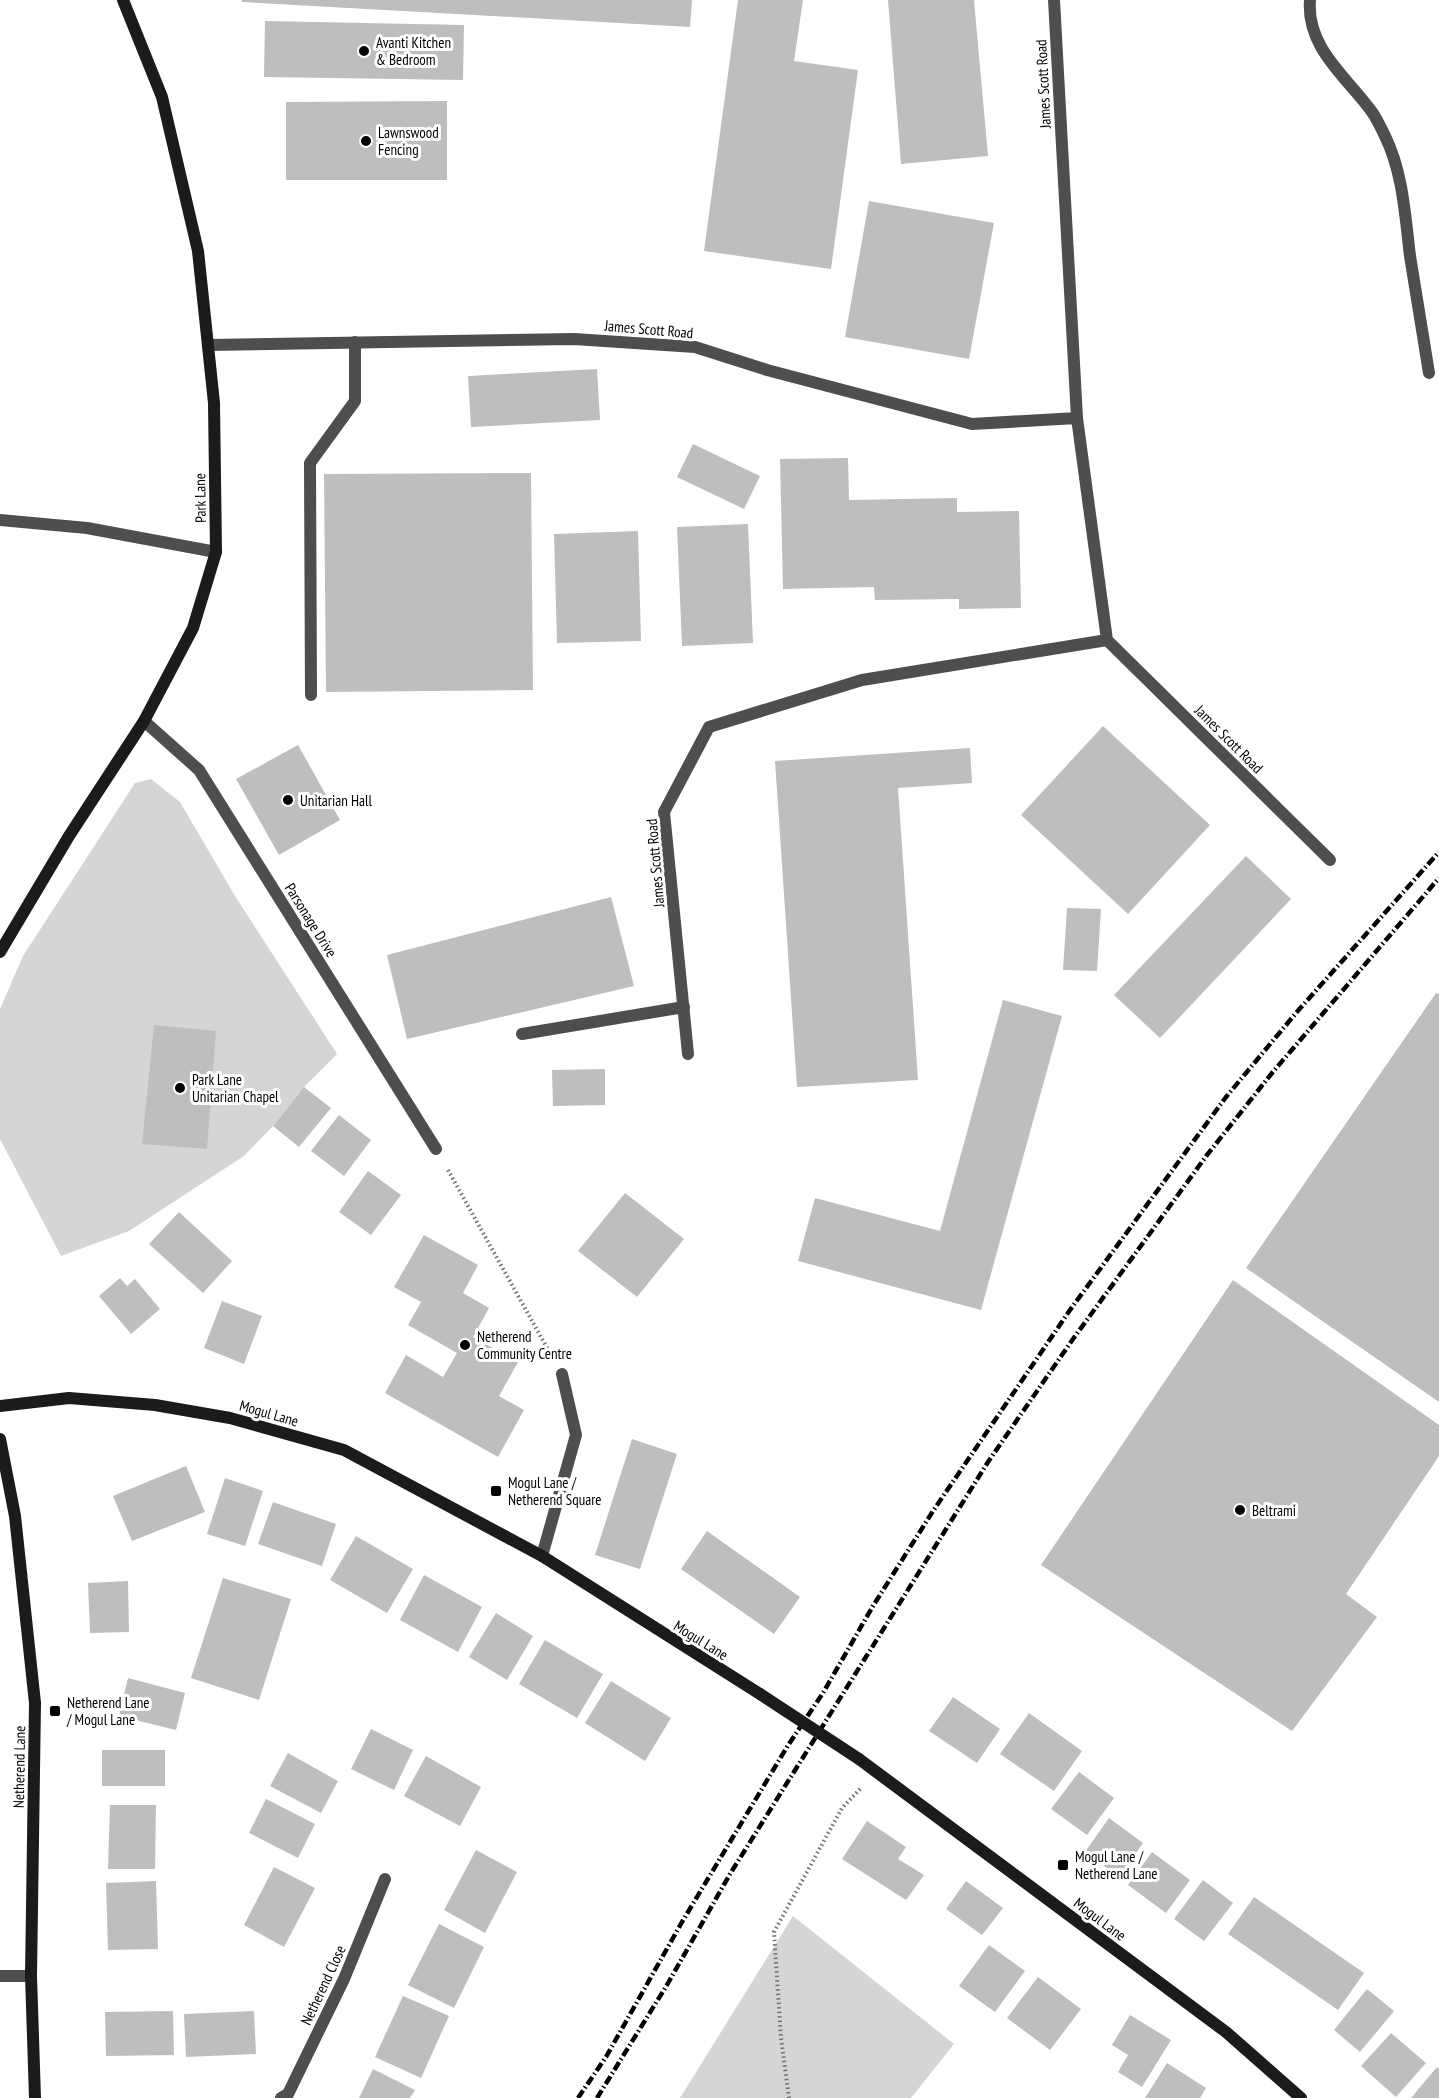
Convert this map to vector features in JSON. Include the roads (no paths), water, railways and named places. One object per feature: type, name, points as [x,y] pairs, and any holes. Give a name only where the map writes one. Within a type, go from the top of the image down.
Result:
[{"type":"main road","name":"Park Lane","points":[[0,952],[69,836],[144,721],[193,628],[216,552],[214,403],[198,250],[162,97],[123,0]]},
{"type":"main road","name":"Mogul Lane","points":[[0,1406],[69,1398],[155,1405],[230,1418],[344,1450],[542,1556],[877,1771],[1226,2032],[1301,2098]]},
{"type":"main road","name":"Netherend Lane","points":[[0,1439],[15,1516],[35,1703],[31,1976],[35,2098]]},
{"type":"street","name":"James Scott Road","points":[[1054,0],[1077,418],[1107,640],[1330,860]]},
{"type":"street","points":[[1310,0],[1309,11],[1318,43],[1333,66],[1373,113],[1386,139],[1401,183],[1429,373]]},
{"type":"street","name":"James Scott Road","points":[[208,345],[574,339],[695,347],[767,370],[972,424],[1077,418]]},
{"type":"street","points":[[311,694],[310,463],[355,400],[355,342]]},
{"type":"street","points":[[0,520],[87,528],[216,552]]},
{"type":"street","name":"James Scott Road","points":[[688,1054],[664,812],[709,727],[862,680],[1107,640]]},
{"type":"street","name":"Parsonage Drive","points":[[144,721],[199,770],[436,1149]]},
{"type":"street","points":[[522,1034],[684,1007]]},
{"type":"street","points":[[542,1556],[576,1435],[562,1374]]},
{"type":"street","name":"Netherend Close","points":[[281,2098],[288,2094],[344,1979],[385,1879]]},
{"type":"street","points":[[0,1976],[31,1976]]},
{"type":"railway","points":[[578,2098],[606,2057],[682,1922],[787,1747],[823,1693],[873,1606],[933,1511],[1070,1310],[1226,1097],[1296,1013],[1439,852]]},
{"type":"railway","points":[[597,2098],[667,1985],[730,1874],[988,1462],[1073,1339],[1207,1155],[1272,1073],[1439,878]]},
{"type":"place","name":"Avanti Kitchen & Bedroom","points":[[364,51]]},
{"type":"place","name":"Lawnswood Fencing","points":[[366,141]]},
{"type":"place","name":"Unitarian Hall","points":[[288,800]]},
{"type":"place","name":"Park Lane Unitarian Chapel","points":[[180,1088]]},
{"type":"place","name":"Netherend Community Centre","points":[[465,1345]]},
{"type":"place","name":"Mogul Lane / Netherend Square","points":[[496,1491]]},
{"type":"place","name":"Beltrami","points":[[1240,1510]]},
{"type":"place","name":"Netherend Lane / Mogul Lane","points":[[55,1711]]},
{"type":"place","name":"Mogul Lane / Netherend Lane","points":[[1063,1865]]}]
